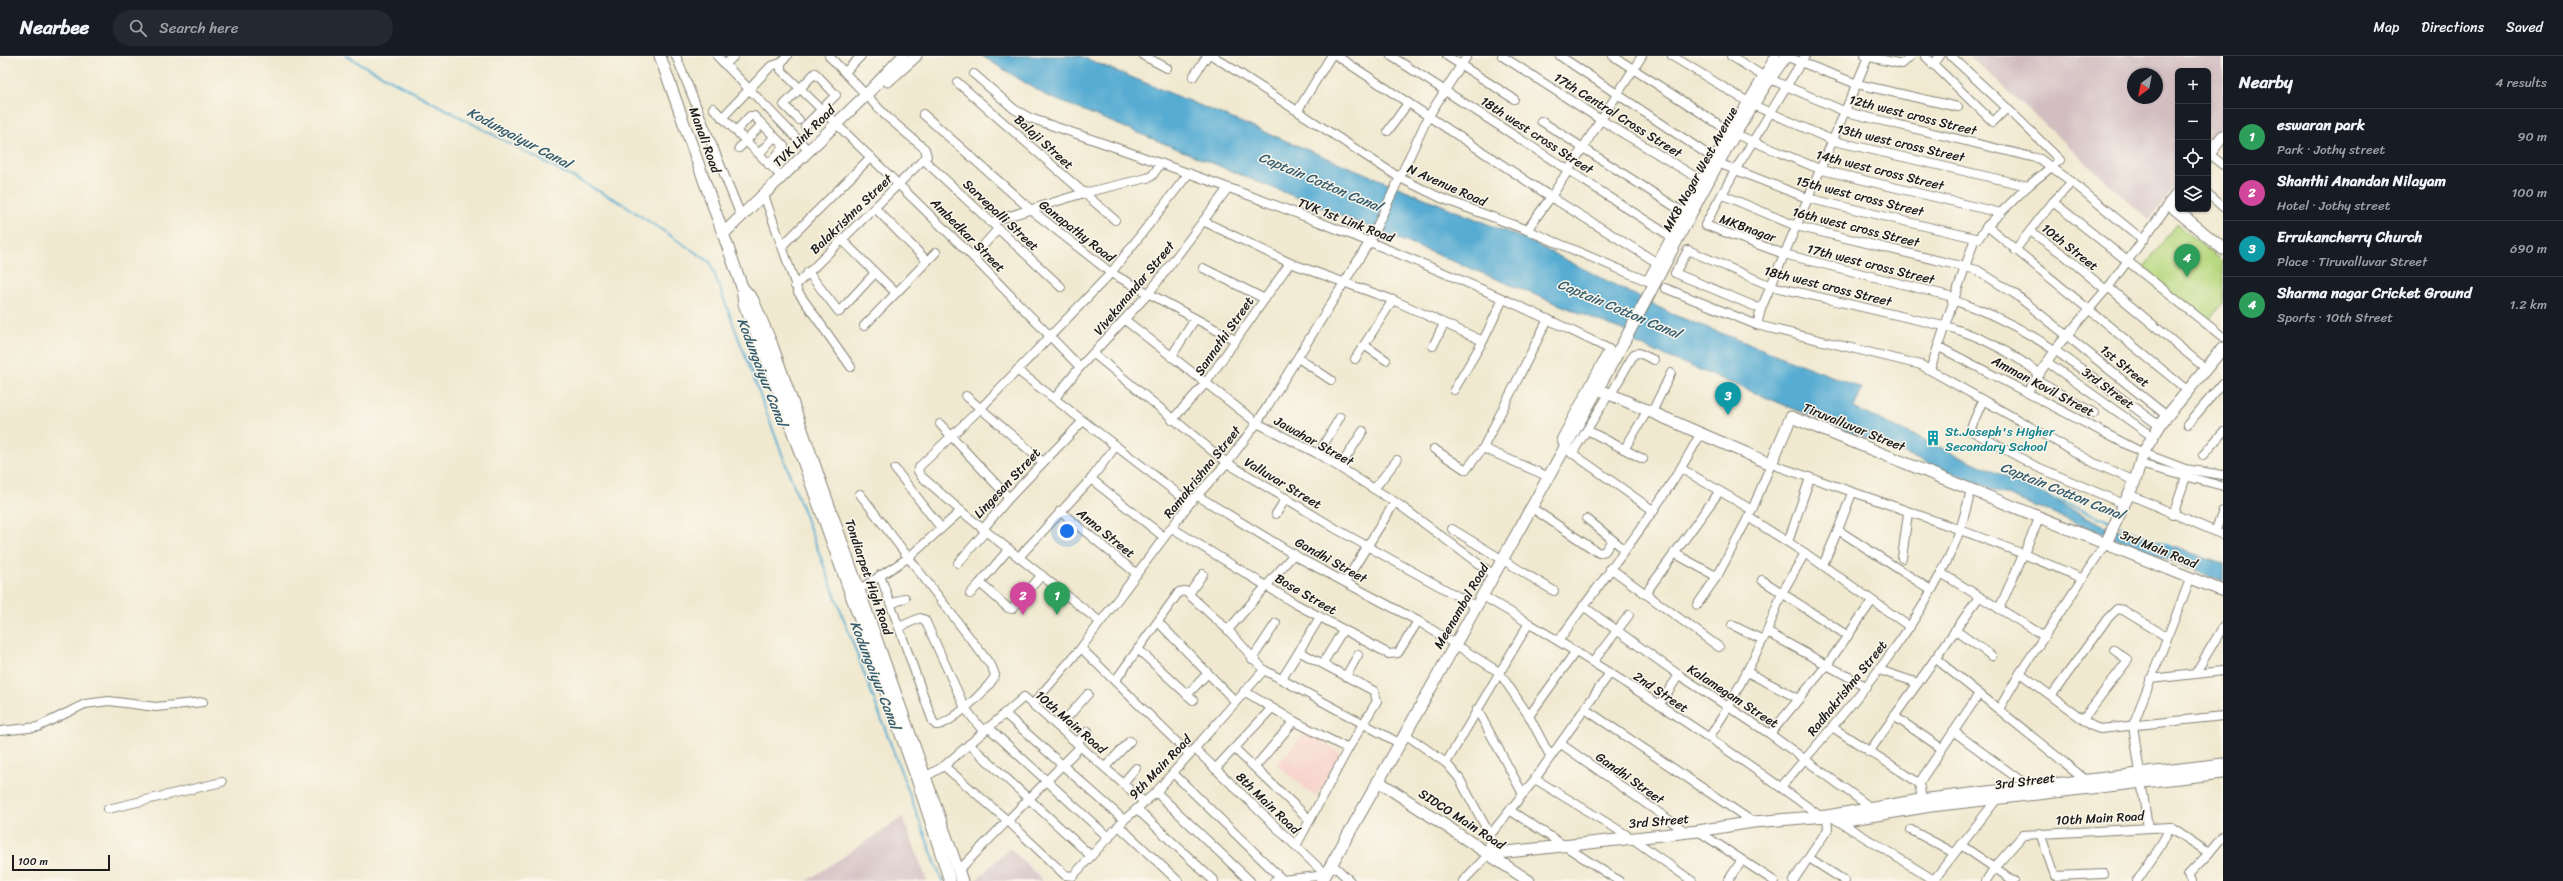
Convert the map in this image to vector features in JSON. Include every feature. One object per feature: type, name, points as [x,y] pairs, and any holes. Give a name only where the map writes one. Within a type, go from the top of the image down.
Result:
[{"type":"main road","name":"Manali Road","points":[[660,56],[722,234]]},
{"type":"main road","name":"TVK Link Road","points":[[722,234],[764,195],[836,122],[866,95],[903,56]]},
{"type":"main road","points":[[866,95],[884,85],[916,56]]},
{"type":"main road","name":"MKB Nagar West Avenue","points":[[1622,344],[1646,300],[1713,166],[1732,132],[1766,77],[1786,56]]},
{"type":"main road","points":[[2211,150],[2223,136]]},
{"type":"main road","points":[[2175,197],[2169,204],[2221,244]]},
{"type":"main road","name":"Tondiarpet High Road","points":[[722,234],[742,287],[744,304],[925,777],[962,881]]},
{"type":"main road","name":"Meenambal Road","points":[[1324,878],[1532,508],[1550,477],[1568,451],[1622,344]]},
{"type":"main road","points":[[2108,540],[2135,480],[2141,459],[2153,437],[2187,390],[2223,348]]},
{"type":"main road","points":[[1598,389],[1771,464]]},
{"type":"main road","name":"Tiruvalluvar Street","points":[[1771,464],[1791,417],[1972,490],[2108,540]]},
{"type":"main road","name":"3rd Main Road","points":[[2108,540],[2223,591]]},
{"type":"main road","name":"Tondiarpet High Road","points":[[855,592],[950,881]]},
{"type":"main road","name":"3rd Street","points":[[1827,815],[1852,819],[1931,806],[1997,799],[2223,764]]},
{"type":"main road","name":"3rd Street","points":[[1489,854],[1630,837],[1698,831],[1753,822],[1827,815],[1870,807],[2028,786],[2086,780],[2223,773]]},
{"type":"main road","name":"SIDCO Main Road","points":[[1378,781],[1529,881]]},
{"type":"street","points":[[676,56],[742,216]]},
{"type":"street","points":[[717,56],[808,150]]},
{"type":"street","points":[[725,65],[734,56]]},
{"type":"street","points":[[722,118],[771,66],[781,63],[787,56]]},
{"type":"street","points":[[845,72],[861,56]]},
{"type":"street","points":[[1144,56],[1167,68]]},
{"type":"street","points":[[1193,77],[1207,56]]},
{"type":"street","name":"N Avenue Road","points":[[1213,56],[1298,110],[1400,178],[1441,198],[1527,230],[1647,281],[1656,262]]},
{"type":"street","points":[[1298,110],[1330,56]]},
{"type":"street","points":[[1337,56],[1428,117],[1656,262],[1701,180],[1713,166]]},
{"type":"street","name":"18th west cross Street","points":[[1391,56],[1670,236]]},
{"type":"street","points":[[1447,56],[1514,99]]},
{"type":"street","name":"Ramakrishna Street","points":[[1033,704],[1081,648],[1099,621],[1137,574],[1190,503],[1227,463],[1257,423],[1346,282],[1370,241],[1428,117],[1467,56]]},
{"type":"street","name":"17th Central Cross Street","points":[[1502,56],[1601,120],[1701,180]]},
{"type":"street","name":"15th west cross Street","points":[[1560,56],[1618,93],[1713,166],[1736,168],[1807,198],[1975,238]]},
{"type":"street","name":"14th west cross Street","points":[[1613,56],[1732,132],[1822,170],[2001,213]]},
{"type":"street","points":[[1527,230],[1552,197],[1642,56]]},
{"type":"street","name":"13th west cross Street","points":[[1672,56],[1750,103],[1834,141],[2028,186]]},
{"type":"street","name":"12th west cross Street","points":[[1731,56],[1766,77],[1846,112],[2040,159],[2072,182],[2143,240]]},
{"type":"street","points":[[1766,77],[1774,56]]},
{"type":"street","points":[[1786,56],[1804,59],[1857,84],[1958,107]]},
{"type":"street","points":[[1757,325],[1761,309],[1807,198],[1822,170],[1867,57],[1902,64],[1911,56]]},
{"type":"street","points":[[1925,56],[1993,122],[2007,108]]},
{"type":"street","points":[[1933,65],[1940,56]]},
{"type":"street","points":[[1930,370],[1939,347],[1952,298],[1975,238],[1978,239],[1987,226],[2028,186],[2053,168],[2060,160],[2054,152],[1952,56]]},
{"type":"street","points":[[835,58],[845,72],[886,116],[925,149],[927,156],[924,160]]},
{"type":"street","points":[[1723,195],[1736,168],[1754,142],[1804,59]]},
{"type":"street","name":"Ambedkar Street","points":[[781,63],[782,70],[973,256],[1080,367]]},
{"type":"street","points":[[815,73],[836,95],[822,109],[802,123],[784,104],[800,87],[815,73]]},
{"type":"street","name":"TVK 1st Link Road","points":[[974,74],[1014,109],[1030,118],[1161,162],[1370,241],[1548,319],[1609,350],[1561,439],[1568,451]]},
{"type":"street","name":"Balaji Street","points":[[957,82],[1115,220]]},
{"type":"street","points":[[1388,131],[1408,104]]},
{"type":"street","points":[[713,108],[782,177]]},
{"type":"street","name":"Ganapathy Road","points":[[923,114],[1030,209],[1111,273],[1195,320],[1235,340]]},
{"type":"street","points":[[736,131],[752,115],[762,124],[784,149],[769,165]]},
{"type":"street","points":[[1541,121],[1683,212]]},
{"type":"street","points":[[739,148],[762,124]]},
{"type":"street","points":[[759,154],[774,137]]},
{"type":"street","points":[[2211,156],[2223,165]]},
{"type":"street","points":[[782,246],[871,157]]},
{"type":"street","name":"Balakrishna Street","points":[[794,286],[924,160]]},
{"type":"street","name":"Sarvepalli Street","points":[[924,160],[1062,287]]},
{"type":"street","points":[[990,222],[1084,193],[1152,176],[1161,162]]},
{"type":"street","points":[[961,511],[918,472],[920,466],[1052,337],[1111,273],[1189,173]]},
{"type":"street","name":"10th Street","points":[[2072,182],[2053,202],[2030,232],[2064,255],[2205,368]]},
{"type":"street","name":"Vivekanandar Street","points":[[1055,398],[1080,367],[1094,354],[1148,293],[1228,188]]},
{"type":"street","points":[[764,195],[794,286],[851,367]]},
{"type":"street","name":"MKBnagar","points":[[1723,195],[1705,225],[1784,254]]},
{"type":"street","name":"16th west cross Street","points":[[1723,195],[1796,226],[1977,270],[1994,280],[2066,337]]},
{"type":"street","points":[[2211,197],[2223,207]]},
{"type":"street","points":[[2053,202],[2124,260],[2127,260],[2223,337]]},
{"type":"street","points":[[2028,391],[2055,350],[2107,289],[2169,204]]},
{"type":"street","points":[[875,208],[927,262]]},
{"type":"street","points":[[1203,221],[1290,262],[1393,300],[1483,341]]},
{"type":"street","points":[[1987,226],[2187,390]]},
{"type":"street","points":[[973,256],[998,229]]},
{"type":"street","points":[[2015,250],[2030,232]]},
{"type":"street","points":[[842,240],[896,293]]},
{"type":"street","name":"18th west cross Street","points":[[1761,309],[1675,273],[1688,250],[1771,286],[1978,336],[1995,344],[2038,377],[2094,413]]},
{"type":"street","points":[[864,326],[936,252]]},
{"type":"street","name":"17th west cross Street","points":[[1784,254],[1952,298],[2004,319],[2055,350]]},
{"type":"street","name":"Sannathi Street","points":[[1172,420],[1205,384],[1290,262]]},
{"type":"street","points":[[1203,268],[1265,299]]},
{"type":"street","points":[[808,272],[839,312],[875,273]]},
{"type":"street","points":[[1665,288],[1757,325],[1921,365],[2096,464],[2135,480]]},
{"type":"street","points":[[1454,390],[1483,341],[1502,299]]},
{"type":"street","points":[[1355,359],[1393,300]]},
{"type":"street","points":[[1434,449],[1466,470],[1483,448],[1548,319]]},
{"type":"street","name":"Jawahar Street","points":[[1125,320],[1205,384],[1257,423],[1318,454],[1395,502],[1495,576]]},
{"type":"street","points":[[1171,356],[1195,320]]},
{"type":"street","points":[[1433,346],[1444,324]]},
{"type":"street","name":"1st Street","points":[[2066,337],[2112,370],[2167,416]]},
{"type":"street","points":[[1364,345],[1386,360]]},
{"type":"street","name":"Amman Kovil Street","points":[[1939,347],[2028,391],[2141,459]]},
{"type":"street","points":[[2055,350],[2160,426]]},
{"type":"street","name":"Valluvar Street","points":[[1094,354],[1172,420],[1227,463],[1369,547],[1477,607]]},
{"type":"street","points":[[1654,360],[1639,354],[1634,354],[1587,430],[1568,451],[1654,511]]},
{"type":"street","points":[[1298,358],[1331,380]]},
{"type":"street","name":"3rd Street","points":[[2047,362],[2153,437]]},
{"type":"street","points":[[1017,370],[1055,398],[1082,422],[1190,503]]},
{"type":"street","points":[[1625,448],[1650,411],[1671,373]]},
{"type":"street","points":[[2188,424],[2223,383]]},
{"type":"street","points":[[966,396],[1043,462]]},
{"type":"street","points":[[1983,400],[1970,430],[2035,466],[2219,533],[2223,511]]},
{"type":"street","points":[[1318,454],[1340,417]]},
{"type":"street","name":"Lingesan Street","points":[[855,592],[908,558],[961,511],[984,530],[1009,498],[1082,422]]},
{"type":"street","points":[[940,424],[1009,498]]},
{"type":"street","points":[[1587,430],[1625,448],[1643,459]]},
{"type":"street","points":[[1340,468],[1362,431]]},
{"type":"street","points":[[2202,455],[2223,432]]},
{"type":"street","points":[[1559,640],[1610,568],[1654,511],[1682,469],[1701,433]]},
{"type":"street","name":"Anna Street","points":[[1019,556],[1091,479],[1115,446]]},
{"type":"street","points":[[1483,448],[1550,477]]},
{"type":"street","points":[[2141,459],[2185,469],[2223,475]]},
{"type":"street","points":[[2141,459],[2186,477],[2223,486]]},
{"type":"street","points":[[1374,489],[1397,460]]},
{"type":"street","points":[[1697,605],[1718,575],[1750,513],[1771,464],[1908,513],[1960,529],[2024,553],[2081,578]]},
{"type":"street","points":[[895,469],[941,528]]},
{"type":"street","points":[[1682,469],[1750,513],[1788,542],[1910,627]]},
{"type":"street","points":[[2173,515],[2186,477]]},
{"type":"street","points":[[1788,542],[1810,478]]},
{"type":"street","points":[[1091,479],[1164,537]]},
{"type":"street","name":"Radhakrishna Street","points":[[1781,787],[1867,687],[1910,627],[1941,573],[1960,529],[1972,490]]},
{"type":"street","points":[[1645,594],[1718,492]]},
{"type":"street","points":[[1823,566],[1852,492]]},
{"type":"street","points":[[860,494],[992,667],[995,675],[992,681],[965,708],[944,724],[936,725],[933,722],[880,575]]},
{"type":"street","name":"Gandhi Street","points":[[1198,496],[1294,554],[1418,621],[1499,672]]},
{"type":"street","points":[[1276,514],[1286,498]]},
{"type":"street","points":[[1345,582],[1369,547],[1395,502]]},
{"type":"street","points":[[1532,508],[1599,553],[1605,551],[1612,540]]},
{"type":"street","name":"Anna Street","points":[[1060,511],[1137,574]]},
{"type":"street","points":[[1902,558],[1908,513]]},
{"type":"street","points":[[1999,609],[2040,516]]},
{"type":"street","points":[[1587,519],[1624,549]]},
{"type":"street","name":"Bose Street","points":[[1172,528],[1320,617],[1394,655],[1398,653],[1418,621]]},
{"type":"street","points":[[1452,529],[1504,559],[1554,591]]},
{"type":"street","points":[[958,563],[984,530],[1019,556],[1099,621]]},
{"type":"street","points":[[1838,530],[1931,590]]},
{"type":"street","points":[[1999,709],[2020,673],[2081,578],[2108,540]]},
{"type":"street","points":[[970,594],[1009,549]]},
{"type":"street","points":[[1674,553],[1712,574],[1718,575]]},
{"type":"street","points":[[1709,738],[1729,706],[1767,632],[1782,593],[1805,553]]},
{"type":"street","points":[[1228,630],[1294,554]]},
{"type":"street","points":[[1610,568],[1719,646]]},
{"type":"street","points":[[1941,573],[2044,636]]},
{"type":"street","points":[[1189,594],[1202,574]]},
{"type":"street","points":[[980,583],[1010,610],[1042,575]]},
{"type":"street","points":[[2148,828],[2133,725],[2191,577]]},
{"type":"street","points":[[1762,580],[1848,636]]},
{"type":"street","points":[[1115,681],[1179,592],[1185,591],[1228,630],[1252,659],[1264,670],[1365,724],[1402,739],[1446,763],[1459,778],[1490,835],[1489,854],[1468,880]]},
{"type":"street","name":"2nd Street","points":[[1483,596],[1559,640],[1781,787],[1933,880]]},
{"type":"street","points":[[1869,752],[1978,597]]},
{"type":"street","points":[[891,604],[905,598]]},
{"type":"street","points":[[1770,734],[1827,665],[1872,601]]},
{"type":"street","name":"Kalamegam Street","points":[[1583,606],[1679,675],[1770,734],[1870,807]]},
{"type":"street","points":[[2052,694],[2107,619],[2117,609],[2123,610],[2167,637]]},
{"type":"street","points":[[1593,662],[1629,615]]},
{"type":"street","points":[[1282,679],[1300,652],[1320,617]]},
{"type":"street","points":[[899,627],[920,618],[925,620],[965,708],[985,729],[1047,781],[1109,838]]},
{"type":"street","points":[[1158,622],[1235,701]]},
{"type":"street","points":[[1446,763],[1529,622]]},
{"type":"street","points":[[1252,659],[1276,623]]},
{"type":"street","points":[[1732,625],[1763,640]]},
{"type":"street","points":[[2195,674],[2222,629]]},
{"type":"street","points":[[1323,663],[1344,630]]},
{"type":"street","points":[[1955,630],[1992,656]]},
{"type":"street","points":[[1767,632],[1867,687]]},
{"type":"street","name":"8th Main Road","points":[[1081,648],[1192,752],[1215,769],[1296,846],[1324,878]]},
{"type":"street","points":[[1138,648],[1190,698],[1208,673]]},
{"type":"street","points":[[2083,719],[2128,660],[2114,650]]},
{"type":"street","points":[[1528,716],[1576,651]]},
{"type":"street","points":[[1296,846],[1348,749],[1365,724],[1377,701],[1377,696],[1374,691],[1300,652]]},
{"type":"street","points":[[1346,676],[1358,655]]},
{"type":"street","points":[[1935,658],[2086,780]]},
{"type":"street","name":"9th Main Road","points":[[1008,821],[1064,875],[1071,877],[1173,774],[1235,701],[1264,670]]},
{"type":"street","points":[[1879,670],[1918,683]]},
{"type":"street","points":[[2150,680],[2223,671]]},
{"type":"street","points":[[1499,672],[1528,716],[1550,756]]},
{"type":"street","points":[[1746,672],[1799,699]]},
{"type":"street","points":[[1490,835],[1511,811],[1550,756],[1561,744],[1610,673]]},
{"type":"street","points":[[2020,673],[2052,694],[2083,719],[2100,729],[2223,716]]},
{"type":"street","points":[[1659,705],[1679,675]]},
{"type":"street","points":[[1244,691],[1294,721],[1348,749]]},
{"type":"street","points":[[1059,727],[1088,694]]},
{"type":"street","points":[[1922,800],[1919,783],[1941,748],[1979,694]]},
{"type":"street","name":"10th Main Road","points":[[925,777],[944,766],[985,729],[1024,697],[1144,802]]},
{"type":"street","points":[[0,731],[38,726],[85,704],[109,701],[156,707],[203,702]]},
{"type":"street","points":[[1215,769],[1235,749],[1271,708]]},
{"type":"street","points":[[1477,709],[1523,794]]},
{"type":"street","points":[[1585,709],[1753,822]]},
{"type":"street","points":[[1004,713],[1062,765],[1178,881]]},
{"type":"street","points":[[1894,716],[1941,748]]},
{"type":"street","points":[[1255,767],[1294,721]]},
{"type":"street","points":[[1832,727],[1919,783]]},
{"type":"street","points":[[959,870],[1062,765],[1088,731]]},
{"type":"street","points":[[1953,731],[2028,786]]},
{"type":"street","points":[[1104,767],[1130,741]]},
{"type":"street","points":[[969,744],[1091,856]]},
{"type":"street","name":"Gandhi Street","points":[[1561,744],[1685,831]]},
{"type":"street","points":[[1235,749],[1310,820]]},
{"type":"street","points":[[944,766],[1008,821]]},
{"type":"street","points":[[1123,783],[1136,768]]},
{"type":"street","points":[[1173,774],[1282,880]]},
{"type":"street","points":[[1535,779],[1630,837],[1692,881]]},
{"type":"street","points":[[108,809],[222,782]]},
{"type":"street","points":[[1156,792],[1250,881]]},
{"type":"street","points":[[1933,880],[1997,799]]},
{"type":"street","points":[[1137,809],[1214,881]]},
{"type":"street","points":[[1511,811],[1619,881]]},
{"type":"street","points":[[1793,881],[1828,829],[1827,815]]},
{"type":"street","points":[[2137,881],[2160,847],[2170,827],[2208,853]]},
{"type":"street","name":"10th Main Road","points":[[1986,881],[1994,868],[2018,838],[2023,835],[2170,827]]},
{"type":"street","points":[[1911,830],[1954,853]]},
{"type":"street","points":[[1698,831],[1741,861],[1774,881]]},
{"type":"street","points":[[2040,833],[2055,876],[2104,874]]},
{"type":"street","points":[[2191,881],[2188,875],[2223,836]]},
{"type":"street","points":[[1961,845],[2014,881]]},
{"type":"street","points":[[1809,858],[1845,881]]},
{"type":"street","points":[[1728,881],[1741,861]]},
{"type":"street","points":[[1332,864],[1350,881]]},
{"type":"street","points":[[1274,881],[1324,878]]},
{"type":"shaded area","points":[[1970,56],[2223,56],[2223,125],[2211,140],[2211,68],[2175,68],[2175,187],[2149,220]]},
{"type":"shaded area","points":[[1306,732],[1340,753],[1316,797],[1277,765]]},
{"type":"shaded area","points":[[903,817],[927,881],[807,881]]},
{"type":"shaded area","points":[[1010,848],[1043,881],[975,881]]},
{"type":"green space","points":[[2176,224],[2223,262],[2223,303],[2208,322],[2142,270]]},
{"type":"water","points":[[982,56],[1080,56],[1529,241],[1672,314],[1862,388],[1854,408],[1997,473],[2106,526],[2223,563],[2223,582],[1840,428],[1627,340],[1629,333],[1045,95]]},
{"type":"waterway","name":"Kodungaiyur Canal","points":[[346,56],[621,203],[710,262],[942,881]]},
{"type":"waterway","name":"Captain Cotton Canal","points":[[2034,491],[2112,522]]},
{"type":"waterway","name":"Captain Cotton Canal","points":[[2118,525],[2171,547]]},
{"type":"place","name":"Sharma nagar Cricket Ground","points":[[2187,277]]},
{"type":"place","name":"Errukancherry Church","points":[[1728,415]]},
{"type":"place","name":"St.Joseph's Higher Secondary School","points":[[1933,438]]},
{"type":"place","name":"Shanthi Anandan Nilayam","points":[[1023,615]]},
{"type":"place","name":"eswaran park","points":[[1057,615]]}]
